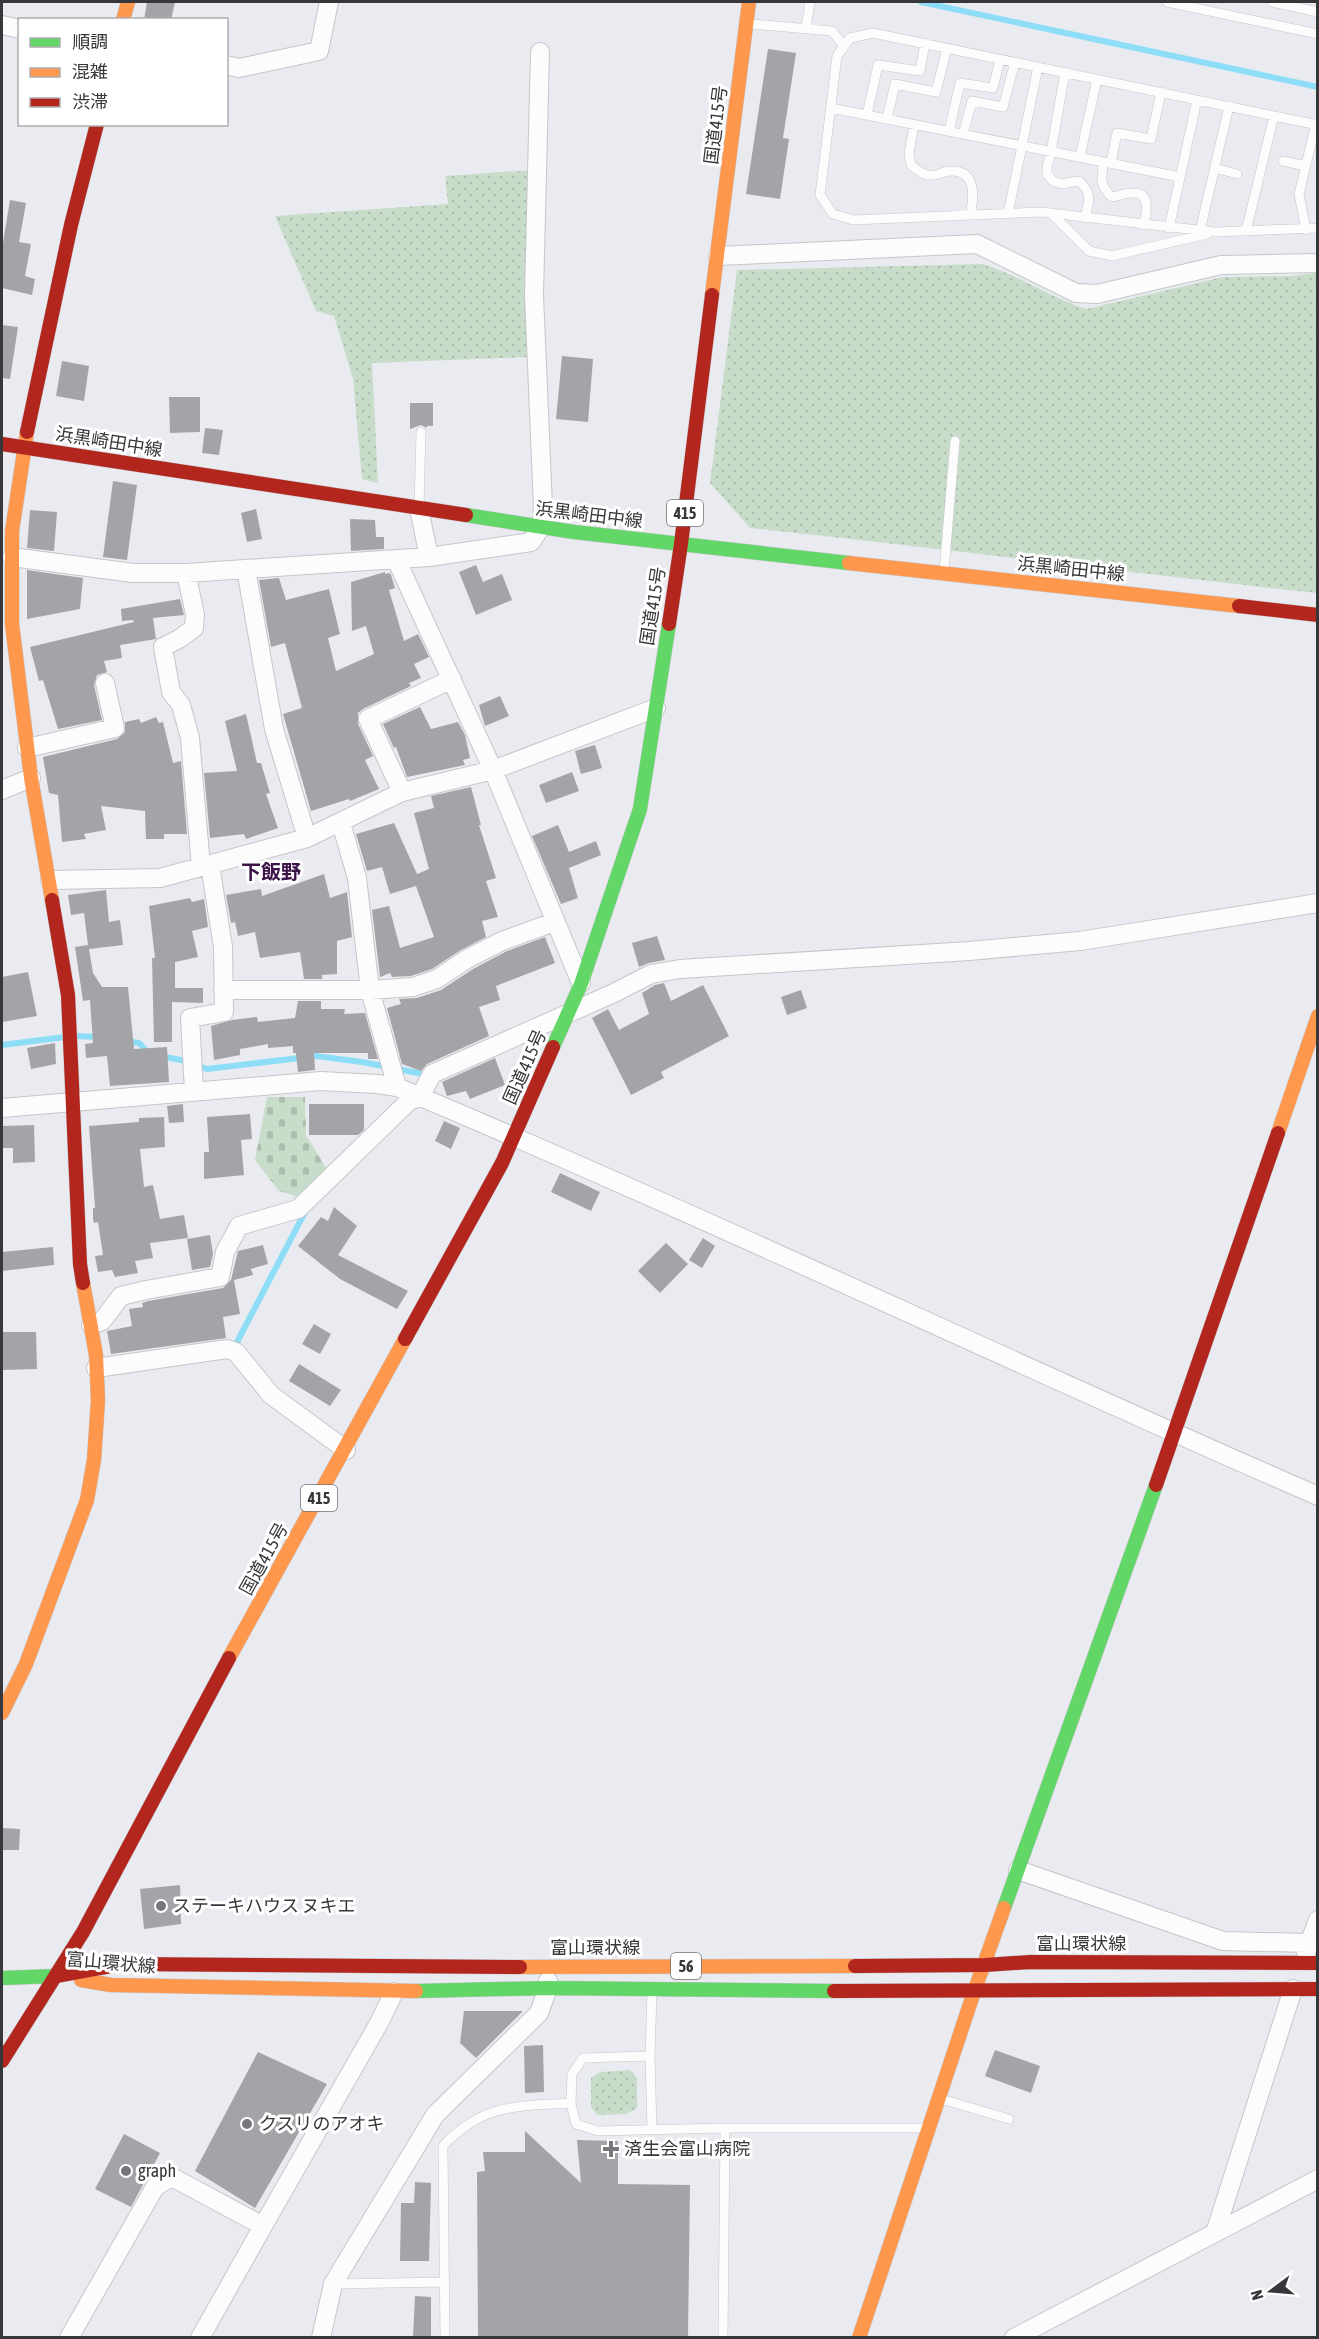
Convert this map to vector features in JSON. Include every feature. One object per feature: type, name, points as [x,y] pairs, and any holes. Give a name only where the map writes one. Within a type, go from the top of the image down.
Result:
[{"type":"main road","points":[[124,18],[128,2]]},
{"type":"main road","name":"国道415号","points":[[2,2061],[83,1932],[200,1712],[502,1163],[581,984],[640,809],[681,544],[749,2]]},
{"type":"main road","points":[[2,1713],[26,1664],[87,1500],[94,1460],[98,1400],[91,1325],[80,1264],[68,995],[7,625],[12,531],[24,447],[71,225],[96,126]]},
{"type":"main road","name":"浜黒崎田中線","points":[[2,444],[541,527],[1317,615]]},
{"type":"main road","points":[[859,2337],[975,1992],[1174,1434],[1317,1016]]},
{"type":"main road","name":"富山環状線","points":[[56,1976],[123,1964],[549,1967],[985,1965],[1030,1962],[1311,1963]]},
{"type":"main road","points":[[2,1978],[56,1976]]},
{"type":"main road","name":"富山環状線","points":[[56,1976],[111,1985],[394,1992],[548,1988],[975,1992],[1317,1989]]},
{"type":"main road","name":"国道415号","points":[[2,2079],[16,2039]]},
{"type":"street","points":[[228,66],[239,68],[319,51],[329,2]]},
{"type":"street","points":[[2,26],[18,28]]},
{"type":"street","points":[[12,557],[133,573],[186,573],[429,557],[531,542],[541,527],[543,507],[534,295],[540,52]]},
{"type":"street","points":[[718,256],[977,244],[1076,293],[1097,294],[1221,265],[1317,263]]},
{"type":"street","points":[[419,509],[429,557]]},
{"type":"street","points":[[396,559],[494,770],[581,984]]},
{"type":"street","points":[[246,569],[274,729],[306,838]]},
{"type":"street","points":[[186,573],[195,614],[194,628],[164,647],[171,692],[181,705],[190,738],[206,866],[223,947],[224,1012],[190,1018],[194,1091]]},
{"type":"street","points":[[402,792],[368,719],[452,680]]},
{"type":"street","points":[[27,748],[115,728],[105,683]]},
{"type":"street","points":[[50,880],[160,878],[306,838],[402,792],[494,770],[656,708]]},
{"type":"street","points":[[2,790],[31,778]]},
{"type":"street","points":[[341,823],[357,878],[370,990],[397,1087]]},
{"type":"street","points":[[91,1325],[102,1321],[121,1296],[220,1277],[225,1252],[239,1226],[298,1209],[409,1101],[420,1097],[432,1074],[614,993],[651,974],[680,969],[1048,945],[1317,903]]},
{"type":"street","points":[[223,990],[370,990],[413,987],[437,980],[467,959],[502,941],[554,922]]},
{"type":"street","points":[[2,1108],[321,1081],[397,1087],[514,1136],[1174,1434],[1317,1496]]},
{"type":"street","points":[[96,1368],[227,1349],[236,1352],[271,1395],[346,1449]]},
{"type":"street","points":[[1018,1870],[1223,1941],[1309,1942]]},
{"type":"street","points":[[1311,1963],[1309,1942],[1317,1920]]},
{"type":"street","points":[[321,2337],[333,2284],[435,2115],[539,2013],[548,1988],[549,1967]]},
{"type":"street","points":[[1215,2233],[1293,1989]]},
{"type":"street","points":[[200,2337],[380,2023],[394,1992]]},
{"type":"street","points":[[69,2337],[156,2187],[172,2177],[263,2226]]},
{"type":"street","points":[[1014,2337],[1317,2179]]},
{"type":"lane","points":[[806,28],[810,2]]},
{"type":"lane","points":[[1167,2],[1317,31]]},
{"type":"lane","points":[[1272,2],[1317,12]]},
{"type":"lane","points":[[746,24],[832,30],[844,46]]},
{"type":"lane","points":[[1306,230],[1299,194],[1317,124],[873,33],[850,38],[837,56],[820,195],[833,214],[854,220],[1052,214],[1215,232],[1306,230],[1317,228]]},
{"type":"lane","points":[[867,115],[878,65],[920,71],[925,43]]},
{"type":"lane","points":[[887,119],[895,84],[936,92],[946,48]]},
{"type":"lane","points":[[949,131],[960,83],[993,88],[1000,59]]},
{"type":"lane","points":[[963,134],[972,101],[1003,106],[1015,62]]},
{"type":"lane","points":[[1008,214],[1038,67]]},
{"type":"lane","points":[[1065,72],[1047,174],[1053,181],[1061,184],[1079,181],[1087,188],[1089,198],[1085,218]]},
{"type":"lane","points":[[1080,157],[1097,79]]},
{"type":"lane","points":[[1144,225],[1148,204],[1143,197],[1134,192],[1112,197],[1104,189],[1101,179],[1117,134],[1151,139],[1161,92]]},
{"type":"lane","points":[[1169,228],[1197,100]]},
{"type":"lane","points":[[1200,231],[1229,106]]},
{"type":"lane","points":[[831,108],[1180,177]]},
{"type":"lane","points":[[1246,231],[1274,116]]},
{"type":"lane","points":[[914,125],[909,153],[911,165],[926,176],[950,171],[964,174],[973,186],[974,200],[970,215]]},
{"type":"lane","points":[[1283,161],[1306,166]]},
{"type":"lane","points":[[1215,168],[1238,174]]},
{"type":"lane","points":[[1052,214],[1089,251],[1112,256],[1150,249],[1215,232]]},
{"type":"lane","points":[[419,509],[421,432]]},
{"type":"lane","points":[[944,573],[956,441]]},
{"type":"lane","points":[[652,1989],[650,2056],[652,2129]]},
{"type":"lane","points":[[650,2056],[583,2058],[572,2074],[570,2103],[576,2124],[598,2131],[725,2128],[929,2128]]},
{"type":"lane","points":[[939,2099],[1009,2119]]},
{"type":"lane","points":[[445,2337],[443,2146],[453,2136],[489,2112],[515,2106],[570,2103]]},
{"type":"lane","points":[[723,2337],[725,2128]]},
{"type":"lane","points":[[333,2284],[445,2282]]},
{"type":"green space","points":[[532,170],[529,357],[372,363],[378,483],[362,479],[353,379],[334,316],[316,311],[275,216],[448,204],[445,176]]},
{"type":"green space","points":[[982,264],[1086,309],[1223,277],[1290,276],[1317,273],[1317,593],[750,528],[710,483],[737,270]]},
{"type":"green space","points":[[267,1097],[305,1097],[306,1135],[329,1173],[305,1199],[279,1191],[255,1160]]},
{"type":"green space","points":[[630,2070],[637,2078],[637,2108],[626,2114],[597,2115],[591,2107],[591,2078],[600,2072]]},
{"type":"building","points":[[147,2],[175,2],[171,18],[144,18]]},
{"type":"building","points":[[768,49],[796,53],[783,138],[789,139],[780,199],[746,194]]},
{"type":"building","points":[[10,200],[26,203],[19,242],[31,244],[25,276],[35,279],[32,295],[2,288],[2,249]]},
{"type":"building","points":[[2,325],[18,327],[10,379],[2,378]]},
{"type":"building","points":[[562,356],[593,359],[588,422],[556,419]]},
{"type":"building","points":[[62,361],[89,366],[84,401],[56,396]]},
{"type":"building","points":[[169,397],[200,397],[200,432],[170,433]]},
{"type":"building","points":[[410,403],[433,403],[433,426],[427,426],[427,428],[421,425],[410,429]]},
{"type":"building","points":[[205,428],[223,430],[219,455],[202,453]]},
{"type":"building","points":[[113,481],[137,485],[127,560],[103,557]]},
{"type":"building","points":[[256,509],[262,539],[247,542],[241,513]]},
{"type":"building","points":[[30,510],[57,512],[54,551],[27,548]]},
{"type":"building","points":[[350,519],[375,520],[376,537],[384,537],[384,549],[351,551]]},
{"type":"building","points":[[476,565],[483,582],[502,574],[512,600],[476,615],[459,572]]},
{"type":"building","points":[[27,570],[83,578],[80,609],[27,619]]},
{"type":"building","points":[[385,572],[385,574],[390,573],[395,588],[389,590],[404,641],[418,634],[429,657],[414,664],[421,678],[409,683],[411,686],[358,713],[358,724],[373,756],[365,760],[379,789],[350,801],[349,799],[311,811],[283,714],[302,708],[285,643],[271,647],[259,580],[279,578],[286,600],[329,589],[340,634],[328,638],[336,671],[374,654],[366,626],[352,631],[351,582]]},
{"type":"building","points":[[180,599],[184,615],[153,618],[156,639],[120,645],[122,658],[104,661],[107,672],[97,675],[94,685],[102,720],[58,729],[43,680],[39,681],[30,647],[134,622],[133,620],[122,621],[121,609]]},
{"type":"building","points":[[500,696],[509,716],[485,726],[479,705]]},
{"type":"building","points":[[420,707],[431,729],[458,722],[465,735],[470,758],[463,760],[465,765],[407,777],[396,747],[394,748],[383,724]]},
{"type":"building","points":[[246,714],[257,763],[261,763],[270,793],[266,794],[278,828],[246,839],[244,834],[210,838],[204,773],[237,771],[225,721]]},
{"type":"building","points":[[156,717],[159,723],[163,722],[173,763],[181,761],[187,834],[164,834],[164,839],[146,839],[145,811],[101,806],[106,830],[84,834],[86,839],[62,842],[58,795],[49,793],[43,757],[117,739],[125,732],[125,722],[139,719],[141,723]]},
{"type":"building","points":[[595,745],[602,768],[581,774],[575,751]]},
{"type":"building","points":[[572,772],[579,791],[546,803],[539,785]]},
{"type":"building","points":[[471,787],[481,825],[479,825],[496,878],[486,881],[498,917],[482,921],[486,937],[432,969],[411,976],[392,977],[390,973],[380,977],[372,910],[389,906],[400,948],[434,937],[416,886],[390,894],[382,867],[367,871],[356,834],[394,823],[417,874],[429,869],[414,813],[434,808],[431,796]]},
{"type":"building","points":[[558,825],[569,852],[596,841],[601,855],[569,868],[578,898],[561,904],[532,836]]},
{"type":"building","points":[[324,874],[330,898],[347,892],[352,937],[337,941],[337,974],[322,975],[322,979],[304,979],[300,952],[260,958],[255,932],[238,936],[235,922],[231,923],[226,895],[261,889],[262,896]]},
{"type":"building","points":[[106,890],[109,922],[120,920],[123,945],[89,949],[93,973],[102,987],[128,987],[134,1049],[167,1047],[169,1082],[110,1086],[107,1056],[86,1058],[85,1044],[93,1043],[90,1000],[83,1001],[75,947],[88,945],[84,913],[71,915],[68,895]]},
{"type":"building","points":[[190,898],[192,902],[204,899],[208,927],[192,931],[198,957],[175,962],[175,988],[203,988],[203,1003],[172,1002],[172,1042],[154,1042],[152,958],[155,958],[149,906]]},
{"type":"building","points":[[657,936],[665,960],[639,967],[632,943]]},
{"type":"building","points":[[545,937],[555,963],[496,986],[500,1000],[479,1007],[489,1036],[427,1064],[421,1071],[402,1064],[387,1008],[401,1004],[399,999],[417,998],[441,990],[473,969],[507,951]]},
{"type":"building","points":[[28,972],[37,1016],[2,1022],[2,977]]},
{"type":"building","points":[[664,983],[671,1001],[703,985],[729,1036],[661,1072],[664,1078],[631,1095],[592,1018],[608,1009],[619,1030],[649,1014],[642,993],[655,985]]},
{"type":"building","points":[[801,990],[807,1008],[787,1015],[781,997]]},
{"type":"building","points":[[298,1001],[321,1001],[321,1009],[345,1009],[344,1014],[365,1013],[378,1059],[368,1059],[368,1053],[314,1053],[315,1070],[298,1072],[293,1046],[268,1048],[268,1044],[240,1049],[240,1055],[214,1060],[211,1026],[232,1020],[257,1017],[258,1022],[295,1018]]},
{"type":"building","points":[[55,1043],[56,1064],[31,1069],[27,1048]]},
{"type":"building","points":[[495,1058],[505,1085],[470,1099],[466,1091],[447,1096],[442,1082]]},
{"type":"building","points":[[183,1104],[184,1122],[169,1123],[167,1106]]},
{"type":"building","points":[[309,1104],[364,1104],[364,1130],[358,1135],[309,1135]]},
{"type":"building","points":[[250,1114],[252,1139],[241,1140],[244,1175],[204,1179],[204,1152],[209,1152],[207,1117]]},
{"type":"building","points":[[164,1117],[165,1147],[140,1149],[144,1187],[153,1185],[160,1219],[184,1215],[188,1238],[150,1243],[153,1258],[135,1261],[138,1273],[115,1277],[112,1270],[98,1272],[95,1256],[103,1255],[98,1222],[94,1223],[93,1219],[93,1208],[95,1208],[89,1126],[139,1122],[139,1118]]},
{"type":"building","points":[[444,1121],[460,1128],[451,1149],[435,1141]]},
{"type":"building","points":[[34,1125],[35,1162],[13,1163],[13,1148],[2,1148],[2,1126]]},
{"type":"building","points":[[560,1173],[600,1192],[591,1211],[551,1192]]},
{"type":"building","points":[[334,1207],[357,1226],[338,1255],[408,1291],[397,1309],[340,1279],[298,1246],[321,1217],[328,1221]]},
{"type":"building","points":[[210,1235],[213,1254],[210,1267],[192,1270],[187,1239]]},
{"type":"building","points":[[703,1238],[715,1246],[702,1268],[689,1260]]},
{"type":"building","points":[[666,1243],[688,1264],[660,1293],[638,1271]]},
{"type":"building","points":[[263,1245],[268,1264],[251,1269],[253,1275],[234,1280],[240,1314],[223,1317],[226,1338],[111,1354],[107,1331],[132,1326],[129,1309],[143,1307],[142,1303],[148,1301],[223,1288],[231,1280],[238,1251]]},
{"type":"building","points":[[53,1247],[54,1265],[2,1271],[2,1252]]},
{"type":"building","points":[[314,1324],[331,1334],[320,1354],[302,1344]]},
{"type":"building","points":[[2,1332],[36,1332],[37,1369],[2,1370]]},
{"type":"building","points":[[299,1364],[341,1390],[330,1406],[289,1381]]},
{"type":"building","points":[[2,1828],[20,1829],[19,1850],[2,1850]]},
{"type":"building","name":"ステーキハウス ヌキエ","points":[[180,1885],[181,1924],[144,1929],[140,1889]]},
{"type":"building","points":[[464,2011],[523,2011],[476,2058],[460,2043]]},
{"type":"building","points":[[543,2045],[544,2092],[525,2093],[524,2046]]},
{"type":"building","points":[[995,2050],[1040,2066],[1031,2093],[985,2076]]},
{"type":"building","points":[[258,2052],[327,2084],[255,2208],[195,2171]]},
{"type":"building","points":[[525,2131],[581,2183],[577,2140],[618,2141],[618,2184],[690,2185],[688,2337],[478,2337],[477,2172],[485,2171],[483,2152],[525,2152]]},
{"type":"building","points":[[124,2134],[160,2153],[131,2207],[95,2189]]},
{"type":"building","points":[[415,2182],[431,2183],[429,2261],[400,2261],[401,2203],[414,2203]]},
{"type":"building","points":[[415,2296],[431,2297],[431,2337],[413,2337]]},
{"type":"waterway","points":[[921,2],[1318,87]]},
{"type":"waterway","points":[[75,1036],[98,1037]]},
{"type":"waterway","points":[[2,1045],[65,1037]]},
{"type":"waterway","points":[[126,1041],[139,1043],[150,1054]]},
{"type":"waterway","points":[[160,1056],[207,1069],[316,1056],[428,1075]]},
{"type":"waterway","points":[[236,1344],[305,1212]]},
{"type":"traffic: fast","points":[[466,515],[574,532],[849,563]]},
{"type":"traffic: fast","points":[[553,1047],[581,984],[640,809],[669,624]]},
{"type":"traffic: fast","points":[[1004,1908],[1156,1485]]},
{"type":"traffic: fast","points":[[2,1978],[56,1976]]},
{"type":"traffic: fast","points":[[416,1991],[548,1988],[834,1991]]},
{"type":"traffic: slow","points":[[124,18],[128,2]]},
{"type":"traffic: slow","points":[[712,295],[749,2]]},
{"type":"traffic: slow","points":[[27,432],[12,531],[12,624],[31,778],[52,900]]},
{"type":"traffic: slow","points":[[849,563],[1239,606]]},
{"type":"traffic: slow","points":[[1278,1133],[1318,1016]]},
{"type":"traffic: slow","points":[[2,1713],[26,1664],[87,1500],[94,1460],[98,1400],[96,1355],[83,1283]]},
{"type":"traffic: slow","points":[[229,1658],[405,1339]]},
{"type":"traffic: slow","points":[[859,2338],[1004,1908]]},
{"type":"traffic: slow","points":[[520,1967],[855,1966]]},
{"type":"traffic: slow","points":[[81,1980],[111,1985],[416,1991]]},
{"type":"traffic: jam","points":[[27,432],[71,225],[96,126]]},
{"type":"traffic: jam","points":[[669,624],[712,295]]},
{"type":"traffic: jam","points":[[2,444],[466,515]]},
{"type":"traffic: jam","points":[[1239,606],[1318,615]]},
{"type":"traffic: jam","points":[[52,900],[68,995],[80,1264],[83,1283]]},
{"type":"traffic: jam","points":[[405,1339],[502,1163],[553,1047]]},
{"type":"traffic: jam","points":[[1156,1485],[1278,1133]]},
{"type":"traffic: jam","points":[[2,2061],[83,1932],[229,1658]]},
{"type":"traffic: jam","points":[[855,1966],[985,1965],[1030,1962],[1318,1963]]},
{"type":"traffic: jam","points":[[56,1976],[122,1964],[520,1967]]},
{"type":"traffic: jam","points":[[834,1991],[1318,1989]]},
{"type":"place","name":"ステーキハウス ヌキエ","points":[[161,1906]]},
{"type":"place","name":"クスリのアオキ","points":[[247,2124]]},
{"type":"place","name":"済生会富山病院","points":[[611,2149]]},
{"type":"place","name":"graph","points":[[126,2171]]},
{"type":"district","name":"下飯野","points":[[271,872]]}]
